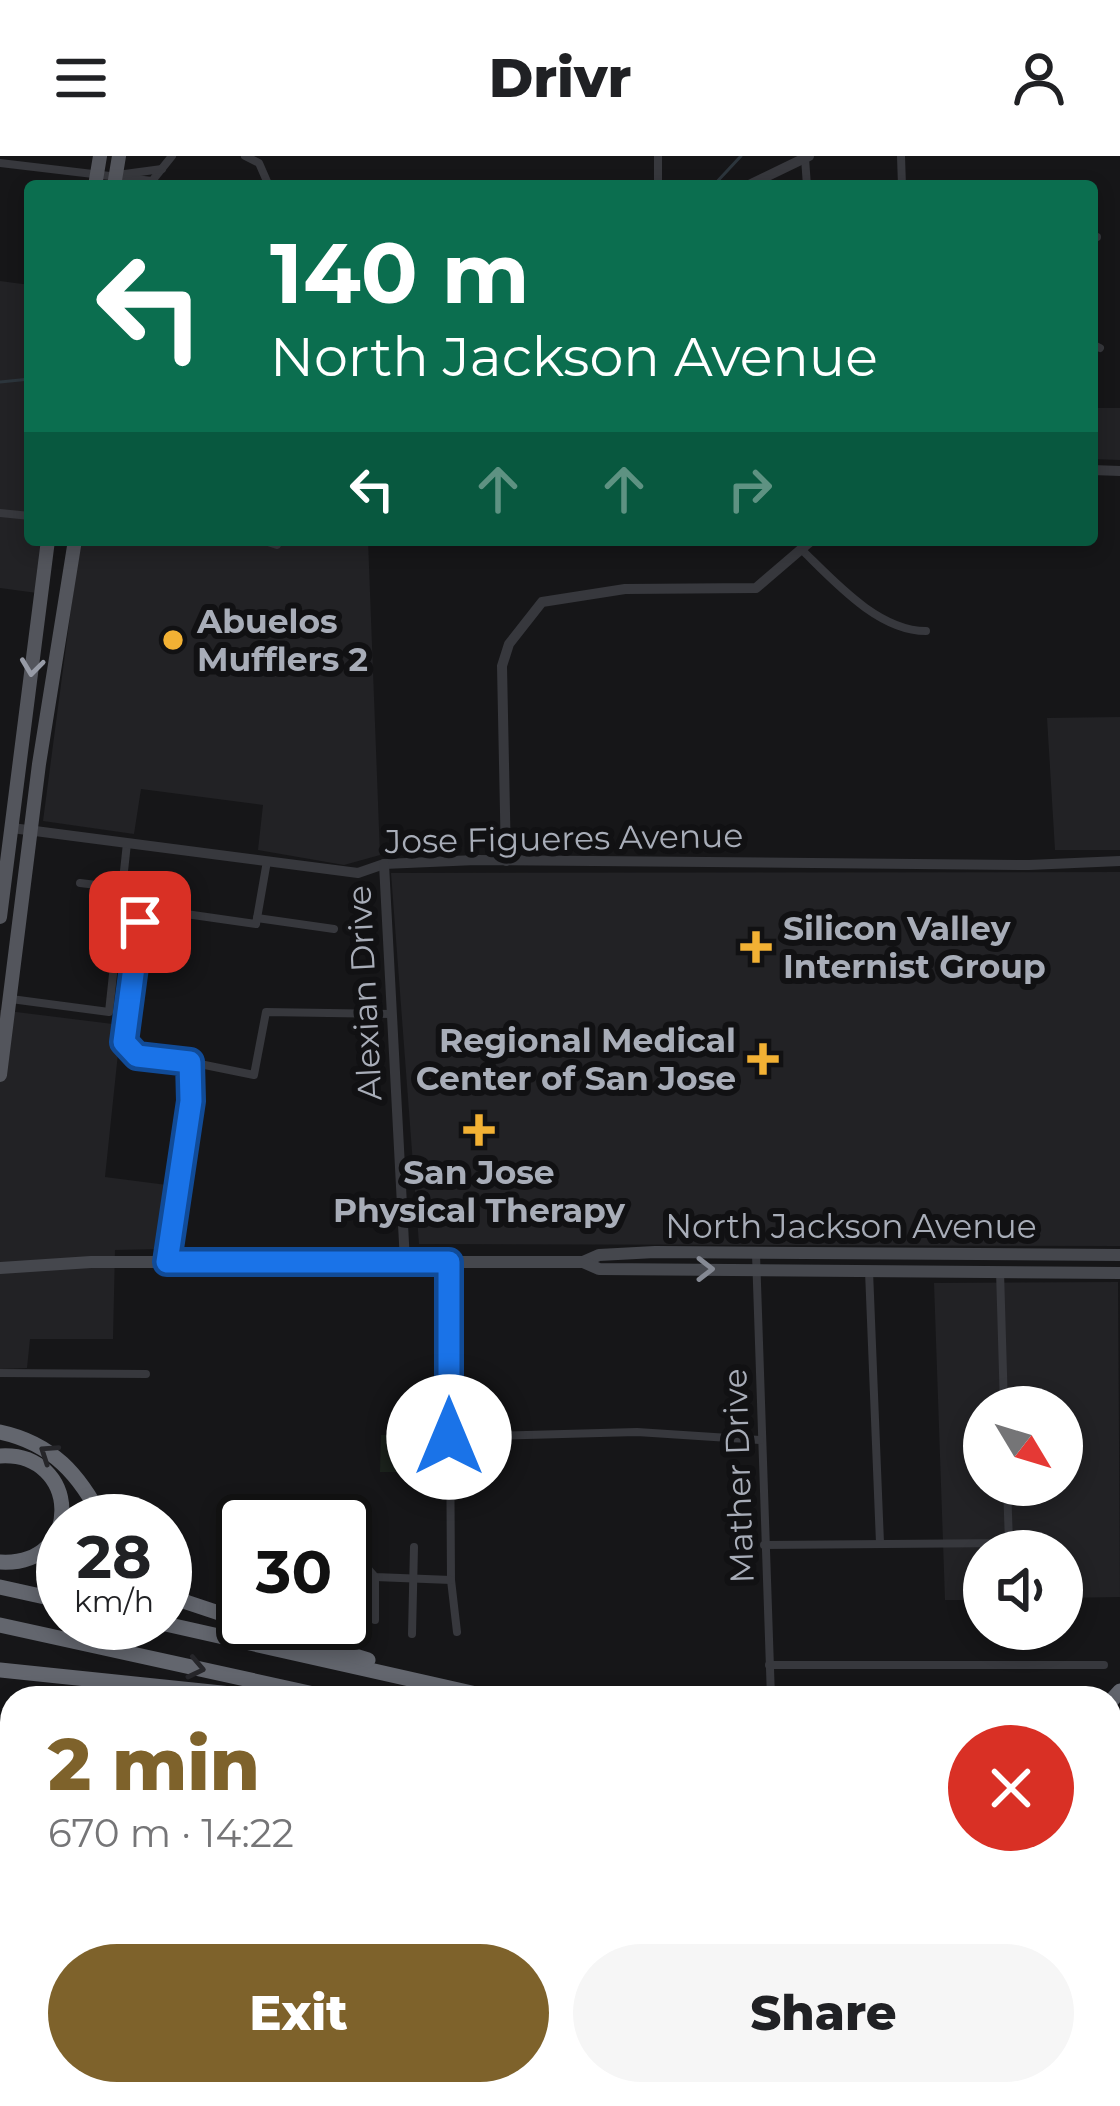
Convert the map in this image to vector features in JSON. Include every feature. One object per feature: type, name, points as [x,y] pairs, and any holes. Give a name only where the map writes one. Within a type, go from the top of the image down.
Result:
[{"type":"highway","points":[[0,1432],[55,1455],[88,1494]]},
{"type":"highway","points":[[0,1456],[22,1458],[41,1468],[57,1487],[64,1507],[59,1530],[47,1548],[30,1559],[0,1562]]},
{"type":"highway","points":[[0,1587],[36,1595]]},
{"type":"highway","points":[[0,1629],[25,1630],[278,1686]]},
{"type":"highway","points":[[192,1630],[439,1686]]},
{"type":"highway","points":[[335,1650],[449,1686]]},
{"type":"highway","points":[[0,1670],[154,1686]]},
{"type":"main road","points":[[96,180],[100,156]]},
{"type":"main road","points":[[0,917],[47,546]]},
{"type":"main road","points":[[0,1075],[74,546]]},
{"type":"main road","name":"North Jackson Avenue","points":[[0,1268],[167,1262],[583,1262],[599,1255],[756,1252],[1120,1255]]},
{"type":"main road","points":[[975,1270],[1007,1254]]},
{"type":"main road","name":"North Jackson Avenue","points":[[583,1262],[599,1269],[1120,1273]]},
{"type":"street","points":[[119,180],[162,169],[172,156]]},
{"type":"street","points":[[245,156],[259,163],[266,180]]},
{"type":"street","points":[[759,180],[807,157]]},
{"type":"street","points":[[0,164],[96,180]]},
{"type":"street","points":[[506,861],[502,667],[509,644],[542,602],[625,589],[756,588],[806,546]]},
{"type":"street","points":[[802,550],[849,595],[889,620],[926,631]]},
{"type":"street","name":"Jose Figueres Avenue","points":[[12,828],[358,873],[384,864],[506,861],[1029,866],[1120,861]]},
{"type":"street","points":[[9,998],[110,1012],[127,843]]},
{"type":"street","points":[[267,861],[256,924],[158,910],[145,913],[124,1042],[137,1056],[254,1076],[266,1012],[393,1014]]},
{"type":"street","name":"Alexian Drive","points":[[384,864],[406,1262]]},
{"type":"street","points":[[80,883],[122,888]]},
{"type":"street","points":[[257,918],[334,929]]},
{"type":"street","points":[[167,1262],[191,1101],[190,1062]]},
{"type":"street","name":"Mather Drive","points":[[756,1252],[770,1686]]},
{"type":"street","points":[[449,1262],[451,1580],[457,1632]]},
{"type":"street","points":[[869,1270],[880,1543]]},
{"type":"street","points":[[1000,1270],[1003,1386]]},
{"type":"street","points":[[0,1373],[146,1374]]},
{"type":"street","points":[[449,1437],[637,1432],[760,1441]]},
{"type":"street","points":[[764,1544],[1009,1543],[1008,1506]]},
{"type":"street","points":[[412,1634],[414,1547]]},
{"type":"street","points":[[372,1574],[374,1621]]},
{"type":"street","points":[[374,1576],[451,1580]]},
{"type":"street","points":[[769,1665],[1103,1665]]},
{"type":"shaded area","points":[[0,281],[24,284],[24,546],[43,546],[37,593],[0,588]]},
{"type":"shaded area","points":[[1098,408],[1120,408],[1120,460],[1098,459]]},
{"type":"shaded area","points":[[79,546],[368,546],[380,855],[344,865],[258,850],[263,805],[141,789],[134,834],[43,821]]},
{"type":"shaded area","points":[[1120,717],[1120,850],[1055,850],[1047,718]]},
{"type":"shaded area","name":"Regional Medical Center of San Jose","points":[[1120,872],[1120,1246],[419,1244],[391,873]]},
{"type":"shaded area","points":[[0,1010],[121,1025],[105,1177],[167,1185],[159,1249],[115,1250],[113,1339],[30,1339],[27,1368],[0,1369]]},
{"type":"shaded area","points":[[1118,1282],[1120,1597],[1083,1598],[1083,1530],[963,1530],[963,1600],[945,1600],[934,1283]]},
{"type":"shaded area","points":[[381,1435],[438,1435],[438,1472],[380,1472]]},
{"type":"waterway","points":[[719,180],[741,156]]},
{"type":"waterway","points":[[0,382],[24,380]]},
{"type":"place","name":"Abuelos Mufflers 2","points":[[173,640]]},
{"type":"place","name":"Silicon Valley Internist Group","points":[[756,947]]},
{"type":"place","name":"Regional Medical Center of San Jose","points":[[763,1059]]},
{"type":"place","name":"San Jose Physical Therapy","points":[[479,1130]]},
{"type":"route","points":[[140,922],[124,1042],[137,1056],[190,1062],[191,1101],[167,1262],[449,1262],[449,1437]]}]
